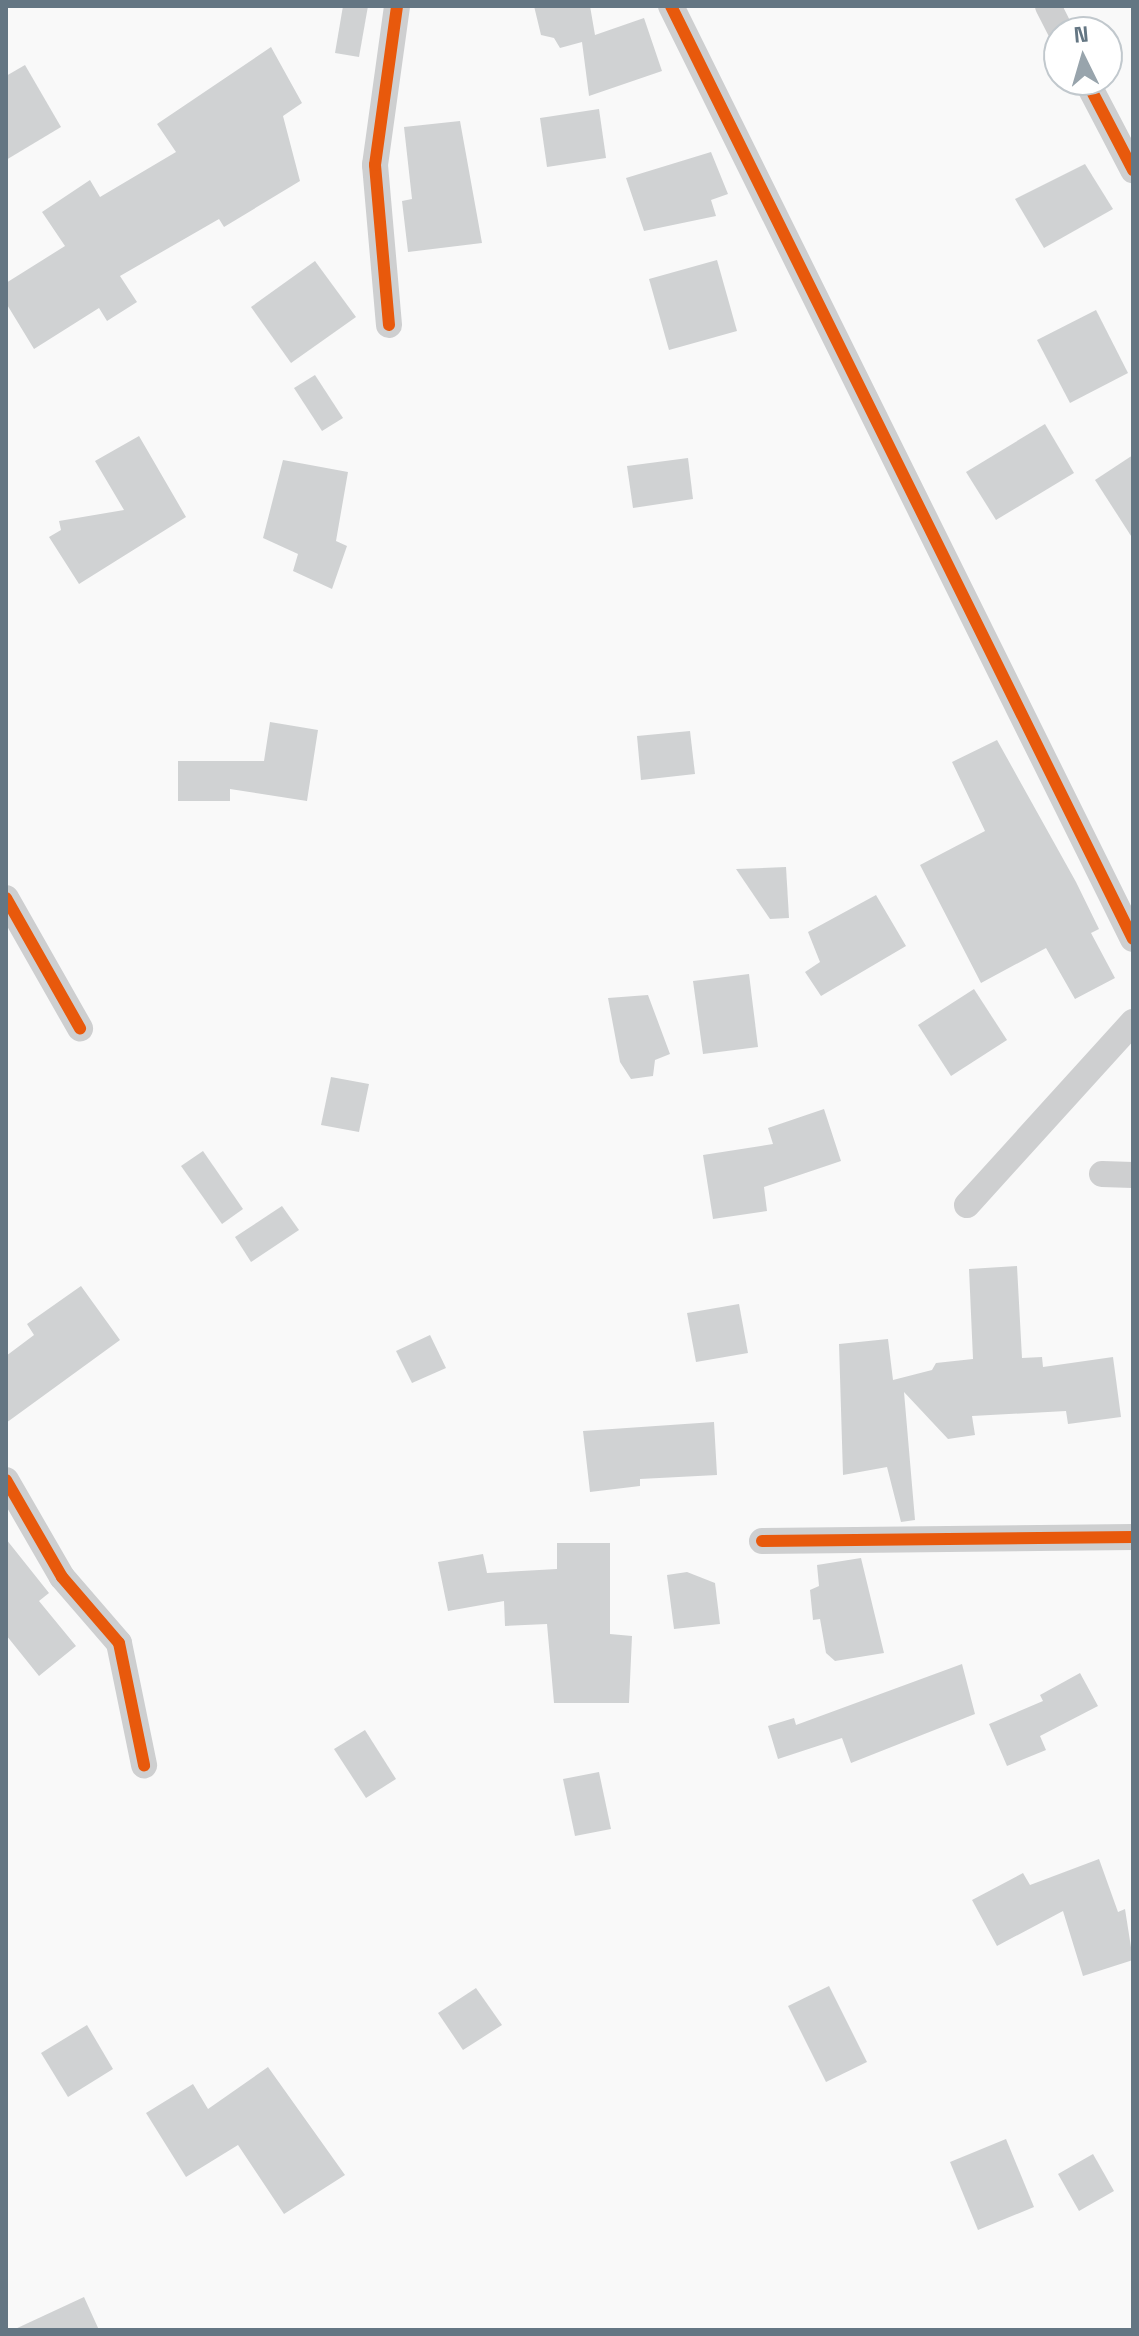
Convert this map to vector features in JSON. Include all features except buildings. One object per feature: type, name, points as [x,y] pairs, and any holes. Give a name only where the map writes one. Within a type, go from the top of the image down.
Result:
[{"type":"street","points":[[389,325],[375,165],[397,6]]},
{"type":"street","points":[[671,6],[1133,939]]},
{"type":"street","points":[[1094,96],[1133,170]]},
{"type":"street","points":[[6,898],[80,1028]]},
{"type":"street","points":[[967,1205],[1133,1022]]},
{"type":"street","points":[[1102,1174],[1133,1175]]},
{"type":"street","points":[[6,1480],[62,1577],[119,1643],[144,1765]]},
{"type":"street","points":[[762,1541],[1133,1537]]},
{"type":"cycle path","points":[[389,325],[375,165],[397,6]]},
{"type":"cycle path","points":[[671,6],[1133,939]]},
{"type":"cycle path","points":[[1094,96],[1133,170]]},
{"type":"cycle path","points":[[6,898],[80,1028]]},
{"type":"cycle path","points":[[6,1480],[62,1577],[119,1643],[144,1765]]},
{"type":"cycle path","points":[[762,1541],[1133,1537]]}]
